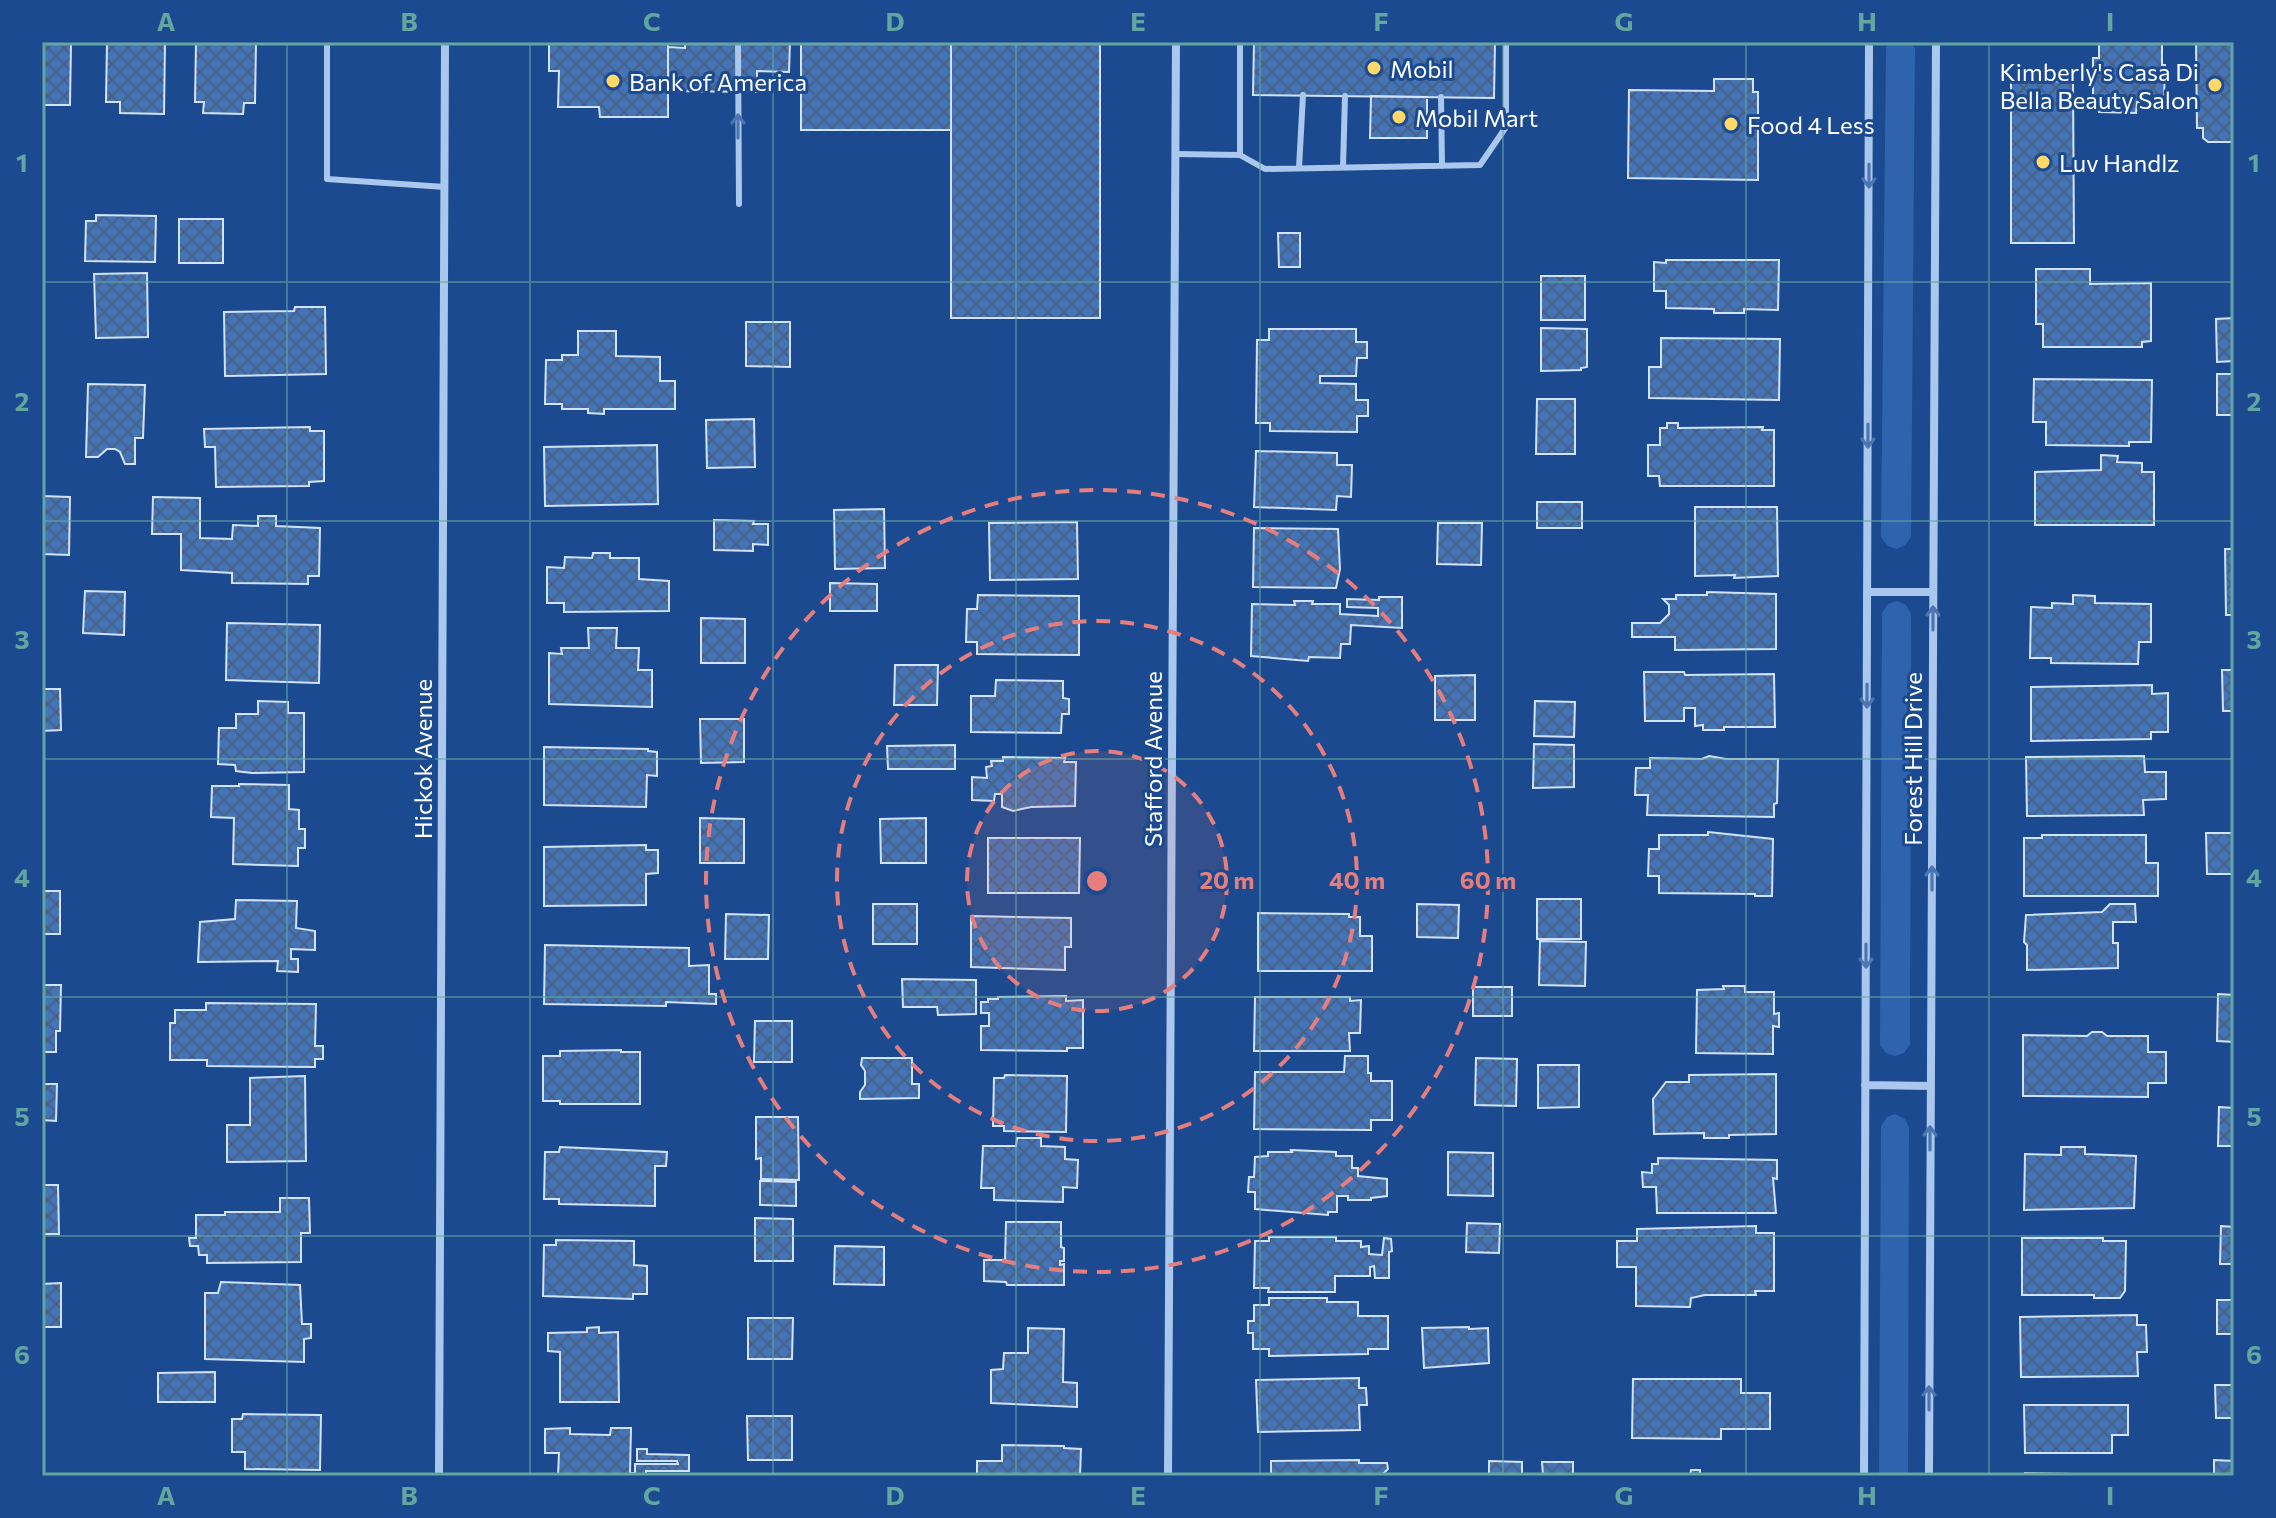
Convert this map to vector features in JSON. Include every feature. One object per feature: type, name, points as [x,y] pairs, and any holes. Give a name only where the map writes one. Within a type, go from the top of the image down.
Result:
[{"type":"street","name":"Hickok Avenue","points":[[439,1476],[445,42]]},
{"type":"street","name":"Stafford Avenue","points":[[1168,1476],[1176,42]]},
{"type":"street","name":"Forest Hill Drive","points":[[1864,1476],[1869,42]]},
{"type":"street","name":"Forest Hill Drive","points":[[1929,1476],[1936,42]]},
{"type":"street","points":[[1867,592],[1933,592]]},
{"type":"street","points":[[1865,1085],[1931,1086]]},
{"type":"lane","points":[[327,42],[327,179],[445,187]]},
{"type":"lane","points":[[738,42],[739,204]]},
{"type":"lane","points":[[1240,42],[1240,155]]},
{"type":"lane","points":[[1175,154],[1240,155],[1265,169],[1480,165],[1506,127],[1506,42]]},
{"type":"lane","points":[[1299,168],[1303,95]]},
{"type":"lane","points":[[1343,167],[1345,96]]},
{"type":"lane","points":[[1441,97],[1442,166]]},
{"type":"shaded area","points":[[1890,42],[1911,42],[1915,48],[1911,537],[1897,549],[1888,546],[1881,537],[1886,47]]},
{"type":"shaded area","points":[[1897,601],[1906,605],[1911,614],[1910,1044],[1904,1053],[1895,1056],[1886,1053],[1880,1045],[1882,613],[1888,604]]},
{"type":"shaded area","points":[[1895,1114],[1905,1119],[1909,1127],[1908,1476],[1879,1476],[1881,1126],[1887,1117]]},
{"type":"building","points":[[42,42],[71,42],[70,105],[42,105]]},
{"type":"building","points":[[107,42],[165,42],[164,114],[120,113],[120,102],[106,102]]},
{"type":"building","points":[[196,42],[256,42],[255,103],[244,103],[243,114],[203,113],[204,102],[195,102]]},
{"type":"building","name":"Bank of America","points":[[549,42],[668,42],[668,117],[600,117],[599,107],[558,107],[559,71],[549,71]]},
{"type":"building","points":[[685,42],[790,42],[789,72],[757,71],[757,92],[668,91],[668,47],[685,48]]},
{"type":"building","points":[[801,42],[951,42],[951,130],[801,130]]},
{"type":"building","points":[[951,42],[1100,42],[1100,318],[951,318]]},
{"type":"building","name":"Mobil","points":[[1254,42],[1495,42],[1494,98],[1253,95]]},
{"type":"building","points":[[2099,42],[2162,42],[2164,102],[2137,102],[2136,113],[2099,112],[2099,102],[2093,102],[2093,58],[2099,58]]},
{"type":"building","name":"Kimberly's Casa Di Bella Beauty Salon","points":[[2196,42],[2234,42],[2234,142],[2208,142],[2203,138],[2203,128],[2197,128]]},
{"type":"building","points":[[1714,79],[1753,79],[1753,92],[1758,92],[1758,180],[1628,178],[1629,90],[1714,91]]},
{"type":"building","points":[[2073,81],[2074,243],[2011,243],[2011,82]]},
{"type":"building","name":"Mobil Mart","points":[[1371,96],[1427,97],[1427,138],[1370,138]]},
{"type":"building","points":[[96,215],[156,216],[155,262],[85,261],[86,221],[96,221]]},
{"type":"building","points":[[179,219],[223,219],[223,263],[179,263]]},
{"type":"building","points":[[1278,233],[1300,233],[1300,267],[1279,267]]},
{"type":"building","points":[[1666,260],[1779,260],[1778,310],[1744,309],[1744,313],[1714,313],[1714,309],[1666,308],[1666,291],[1654,291],[1654,262],[1666,263]]},
{"type":"building","points":[[2036,269],[2090,269],[2090,284],[2151,283],[2151,341],[2142,342],[2142,347],[2043,347],[2043,324],[2036,324]]},
{"type":"building","points":[[147,273],[148,337],[96,338],[94,274]]},
{"type":"building","points":[[1541,276],[1585,276],[1585,320],[1541,320]]},
{"type":"building","points":[[295,307],[325,307],[326,374],[225,376],[224,312],[294,311]]},
{"type":"building","points":[[2234,318],[2234,361],[2217,362],[2216,319]]},
{"type":"building","points":[[746,322],[790,322],[790,367],[746,366]]},
{"type":"building","points":[[1541,328],[1587,329],[1587,367],[1581,370],[1541,371]]},
{"type":"building","points":[[1269,329],[1356,329],[1356,342],[1367,342],[1367,358],[1357,358],[1356,376],[1320,376],[1320,383],[1356,384],[1356,400],[1368,400],[1368,416],[1357,416],[1357,432],[1270,431],[1270,423],[1256,423],[1257,340],[1269,340]]},
{"type":"building","points":[[578,331],[616,331],[616,356],[660,357],[660,381],[675,381],[675,409],[604,409],[604,414],[588,413],[588,409],[562,409],[562,404],[545,404],[546,360],[562,360],[562,355],[578,355]]},
{"type":"building","points":[[1661,338],[1780,339],[1779,400],[1649,398],[1649,367],[1661,367]]},
{"type":"building","points":[[2217,374],[2234,374],[2234,415],[2217,415]]},
{"type":"building","points":[[2034,379],[2152,380],[2151,442],[2129,442],[2129,446],[2046,445],[2046,422],[2033,422]]},
{"type":"building","points":[[88,384],[145,385],[143,438],[135,438],[135,464],[125,464],[120,452],[115,449],[107,449],[98,457],[86,457]]},
{"type":"building","points":[[1537,399],[1575,399],[1575,454],[1536,454]]},
{"type":"building","points":[[754,419],[755,467],[707,468],[706,420]]},
{"type":"building","points":[[1667,423],[1678,423],[1678,428],[1763,427],[1762,430],[1774,430],[1774,486],[1660,486],[1659,476],[1648,476],[1648,445],[1660,445],[1660,428],[1667,428]]},
{"type":"building","points":[[310,427],[310,431],[324,431],[324,481],[309,482],[309,486],[216,487],[215,447],[205,447],[204,429]]},
{"type":"building","points":[[657,445],[658,504],[545,506],[544,447]]},
{"type":"building","points":[[1256,451],[1337,453],[1337,465],[1352,465],[1351,497],[1337,496],[1336,510],[1254,507]]},
{"type":"building","points":[[2101,455],[2118,456],[2117,462],[2142,463],[2142,472],[2154,472],[2154,525],[2035,525],[2035,472],[2101,470]]},
{"type":"building","points":[[42,496],[70,497],[69,555],[42,554]]},
{"type":"building","points":[[153,497],[200,498],[200,538],[232,539],[233,525],[258,526],[258,516],[276,516],[276,526],[320,528],[319,576],[308,576],[308,584],[232,583],[232,573],[181,570],[181,534],[152,534]]},
{"type":"building","points":[[1537,502],[1582,502],[1582,528],[1537,528]]},
{"type":"building","points":[[1695,507],[1777,507],[1778,576],[1695,576]]},
{"type":"building","points":[[884,509],[885,568],[835,569],[834,510]]},
{"type":"building","points":[[714,520],[768,524],[768,545],[753,544],[753,551],[714,550]]},
{"type":"building","points":[[1077,522],[1078,579],[990,580],[989,523]]},
{"type":"building","points":[[1438,523],[1482,523],[1481,565],[1437,564]]},
{"type":"building","points":[[1254,528],[1338,529],[1340,569],[1336,588],[1253,587]]},
{"type":"building","points":[[2225,549],[2234,549],[2234,615],[2226,615]]},
{"type":"building","points":[[593,553],[610,553],[610,558],[639,558],[639,579],[669,581],[669,611],[564,612],[564,603],[547,603],[547,567],[564,568],[565,557],[592,558]]},
{"type":"building","points":[[830,583],[877,584],[877,611],[830,611]]},
{"type":"building","points":[[85,591],[125,592],[124,635],[83,633]]},
{"type":"building","points":[[1707,592],[1776,594],[1776,649],[1675,650],[1675,637],[1632,637],[1632,623],[1660,623],[1669,614],[1669,605],[1663,599],[1676,599],[1676,595],[1707,595]]},
{"type":"building","points":[[978,595],[1079,596],[1079,655],[977,654],[977,642],[966,642],[967,609],[977,609]]},
{"type":"building","points":[[2073,595],[2095,596],[2095,603],[2151,604],[2151,642],[2139,642],[2138,664],[2051,663],[2051,658],[2030,658],[2031,607],[2052,608],[2052,603],[2073,604]]},
{"type":"building","points":[[1379,597],[1402,597],[1402,628],[1351,625],[1350,644],[1341,644],[1340,658],[1309,657],[1308,661],[1251,656],[1252,604],[1295,605],[1294,601],[1313,601],[1312,604],[1340,604],[1340,614],[1378,616],[1378,608],[1347,607],[1347,599],[1379,600]]},
{"type":"building","points":[[701,618],[745,619],[745,663],[701,663]]},
{"type":"building","points":[[227,623],[320,625],[319,683],[226,680]]},
{"type":"building","points":[[588,628],[617,628],[616,648],[639,648],[638,670],[652,670],[652,707],[549,704],[549,653],[562,654],[561,648],[589,648]]},
{"type":"building","points":[[895,665],[938,665],[937,705],[894,705]]},
{"type":"building","points":[[2222,670],[2234,670],[2234,711],[2223,711]]},
{"type":"building","points":[[1644,672],[1774,674],[1775,727],[1703,730],[1703,725],[1695,726],[1695,708],[1684,708],[1684,721],[1645,721]]},
{"type":"building","points":[[1475,675],[1475,720],[1435,720],[1435,676]]},
{"type":"building","points":[[996,680],[1063,681],[1063,698],[1069,699],[1069,714],[1062,714],[1061,733],[971,732],[971,696],[995,696]]},
{"type":"building","points":[[2152,685],[2152,694],[2168,693],[2168,732],[2151,732],[2151,739],[2031,741],[2031,687]]},
{"type":"building","points":[[42,689],[60,689],[61,730],[42,731]]},
{"type":"building","points":[[258,701],[288,702],[288,713],[304,713],[304,772],[252,773],[236,771],[235,765],[218,764],[219,728],[236,728],[236,714],[258,714]]},
{"type":"building","points":[[1535,701],[1575,702],[1574,737],[1534,736]]},
{"type":"building","points":[[700,719],[744,719],[744,762],[701,763]]},
{"type":"building","points":[[1534,744],[1574,745],[1574,787],[1533,788]]},
{"type":"building","points":[[955,745],[955,769],[888,769],[887,746]]},
{"type":"building","points":[[544,747],[648,749],[657,752],[657,776],[647,775],[646,807],[544,805]]},
{"type":"building","points":[[1709,756],[1778,759],[1774,817],[1647,815],[1648,795],[1635,795],[1636,768],[1650,768],[1650,758],[1702,759]]},
{"type":"building","points":[[2144,756],[2145,772],[2166,772],[2166,799],[2143,800],[2144,815],[2027,816],[2026,757]]},
{"type":"building","points":[[1003,757],[1065,758],[1064,762],[1076,762],[1075,806],[1031,807],[1013,811],[1002,807],[1002,794],[995,794],[994,801],[972,800],[972,777],[987,778],[986,767],[992,766],[991,761],[1003,761]]},
{"type":"building","points":[[289,785],[289,809],[299,810],[299,829],[305,829],[305,848],[298,848],[298,866],[233,864],[234,818],[211,817],[212,786]]},
{"type":"building","points":[[700,818],[744,819],[744,863],[700,863]]},
{"type":"building","points":[[926,818],[926,863],[881,863],[880,819]]},
{"type":"building","points":[[1708,832],[1773,839],[1772,896],[1659,893],[1659,876],[1648,876],[1649,849],[1659,849],[1659,835],[1708,835]]},
{"type":"building","points":[[2206,833],[2234,833],[2234,874],[2207,874]]},
{"type":"building","points":[[2042,835],[2146,835],[2146,863],[2158,863],[2158,896],[2024,896],[2024,838],[2042,838]]},
{"type":"building","points":[[988,838],[1080,838],[1079,893],[988,893]]},
{"type":"building","points":[[646,845],[646,850],[658,850],[658,873],[646,874],[646,905],[544,906],[544,847]]},
{"type":"building","points":[[42,891],[60,891],[60,934],[42,934]]},
{"type":"building","points":[[1537,899],[1581,899],[1581,939],[1537,939]]},
{"type":"building","points":[[236,900],[297,901],[296,928],[315,931],[315,950],[291,949],[291,959],[298,959],[298,972],[277,971],[278,961],[198,962],[200,922],[235,919]]},
{"type":"building","points":[[873,904],[917,904],[917,944],[873,944]]},
{"type":"building","points":[[1417,904],[1459,905],[1458,938],[1417,937]]},
{"type":"building","points":[[2110,904],[2135,904],[2136,922],[2113,922],[2113,943],[2118,943],[2118,968],[2027,970],[2027,945],[2024,942],[2026,915],[2102,912]]},
{"type":"building","points":[[1258,913],[1349,914],[1349,917],[1360,917],[1360,936],[1372,936],[1372,971],[1258,971]]},
{"type":"building","points":[[726,914],[769,915],[768,959],[725,959]]},
{"type":"building","points":[[971,916],[1071,918],[1071,947],[1065,947],[1065,970],[971,967]]},
{"type":"building","points":[[1540,941],[1586,942],[1585,986],[1539,985]]},
{"type":"building","points":[[545,945],[689,948],[689,966],[709,965],[709,994],[716,994],[716,1004],[544,1004]]},
{"type":"building","points":[[902,979],[976,980],[976,1014],[938,1015],[937,1007],[903,1007]]},
{"type":"building","points":[[42,985],[61,985],[60,1031],[56,1031],[56,1052],[42,1052]]},
{"type":"building","points":[[1723,986],[1745,986],[1745,992],[1774,992],[1774,1014],[1779,1013],[1779,1027],[1773,1026],[1773,1054],[1696,1053],[1697,990],[1724,989]]},
{"type":"building","points":[[1473,987],[1512,987],[1512,1016],[1473,1016]]},
{"type":"building","points":[[2218,994],[2234,995],[2234,1042],[2217,1041]]},
{"type":"building","points":[[1066,996],[1066,1001],[1083,1000],[1083,1048],[1067,1048],[1067,1051],[981,1050],[981,1026],[989,1026],[989,1013],[981,1013],[981,1002],[998,997]]},
{"type":"building","points":[[1255,997],[1350,997],[1350,1001],[1361,1000],[1360,1033],[1349,1033],[1350,1051],[1254,1051]]},
{"type":"building","points":[[206,1003],[316,1004],[315,1046],[323,1046],[323,1059],[315,1059],[315,1067],[207,1066],[207,1060],[170,1060],[170,1023],[175,1023],[175,1010],[206,1010]]},
{"type":"building","points":[[755,1021],[792,1021],[792,1062],[754,1062]]},
{"type":"building","points":[[2092,1032],[2102,1032],[2107,1036],[2148,1036],[2148,1052],[2166,1052],[2166,1083],[2148,1083],[2148,1097],[2023,1096],[2023,1035],[2087,1036]]},
{"type":"building","points":[[560,1051],[640,1052],[640,1104],[560,1104],[560,1101],[543,1101],[543,1056],[560,1056]]},
{"type":"building","points":[[1345,1056],[1368,1056],[1371,1081],[1392,1081],[1392,1120],[1371,1120],[1371,1130],[1254,1129],[1255,1072],[1344,1072]]},
{"type":"building","points":[[862,1058],[912,1058],[912,1084],[919,1084],[919,1098],[860,1099],[865,1085]]},
{"type":"building","points":[[1476,1058],[1517,1059],[1516,1106],[1475,1105]]},
{"type":"building","points":[[1538,1065],[1579,1065],[1579,1107],[1538,1108]]},
{"type":"building","points":[[1776,1074],[1776,1134],[1704,1138],[1704,1133],[1654,1134],[1653,1099],[1666,1082],[1689,1082],[1689,1075]]},
{"type":"building","points":[[1005,1075],[1067,1076],[1066,1132],[1004,1131],[1004,1126],[993,1126],[994,1078],[1004,1078]]},
{"type":"building","points":[[305,1076],[306,1161],[227,1162],[227,1125],[250,1125],[250,1078]]},
{"type":"building","points":[[42,1084],[57,1084],[56,1121],[42,1120]]},
{"type":"building","points":[[2219,1107],[2234,1108],[2234,1146],[2218,1146]]},
{"type":"building","points":[[756,1117],[798,1117],[799,1180],[761,1179],[761,1158],[756,1159]]},
{"type":"building","points":[[1017,1138],[1041,1138],[1041,1146],[1065,1147],[1065,1159],[1078,1160],[1077,1188],[1063,1187],[1063,1202],[994,1200],[994,1188],[981,1188],[983,1146],[1016,1146]]},
{"type":"building","points":[[560,1147],[667,1152],[666,1166],[655,1166],[655,1206],[559,1204],[559,1199],[544,1199],[545,1152],[559,1152]]},
{"type":"building","points":[[2061,1147],[2085,1147],[2085,1154],[2136,1156],[2134,1208],[2024,1210],[2025,1154],[2061,1155]]},
{"type":"building","points":[[1268,1152],[1336,1152],[1336,1156],[1352,1156],[1352,1168],[1358,1168],[1358,1176],[1387,1179],[1387,1196],[1348,1200],[1348,1196],[1337,1196],[1337,1212],[1328,1212],[1328,1215],[1255,1209],[1255,1192],[1248,1192],[1249,1177],[1254,1177],[1255,1157],[1268,1156]]},
{"type":"building","points":[[1448,1152],[1493,1153],[1493,1196],[1448,1195]]},
{"type":"building","points":[[1658,1158],[1777,1160],[1777,1179],[1773,1178],[1776,1213],[1657,1213],[1656,1187],[1643,1187],[1642,1172],[1652,1173],[1652,1164],[1658,1164]]},
{"type":"building","points":[[760,1181],[796,1182],[796,1206],[760,1205]]},
{"type":"building","points":[[42,1185],[58,1185],[59,1234],[42,1234]]},
{"type":"building","points":[[280,1198],[309,1198],[310,1233],[301,1233],[301,1262],[207,1263],[207,1255],[199,1255],[198,1246],[190,1246],[189,1238],[196,1238],[196,1215],[280,1212]]},
{"type":"building","points":[[755,1218],[793,1219],[793,1261],[755,1261]]},
{"type":"building","points":[[1006,1222],[1061,1222],[1064,1261],[1060,1261],[1060,1265],[1064,1264],[1064,1285],[1007,1285],[1006,1282],[984,1281],[984,1260],[1005,1260]]},
{"type":"building","points":[[1467,1223],[1500,1224],[1499,1253],[1466,1252]]},
{"type":"building","points":[[1756,1226],[1756,1233],[1774,1233],[1774,1291],[1755,1291],[1756,1295],[1705,1295],[1691,1298],[1690,1307],[1636,1306],[1636,1267],[1617,1267],[1617,1241],[1637,1241],[1637,1229]]},
{"type":"building","points":[[2221,1226],[2234,1227],[2234,1264],[2220,1264]]},
{"type":"building","points":[[1269,1237],[1336,1237],[1336,1241],[1361,1241],[1361,1247],[1369,1246],[1369,1254],[1382,1255],[1384,1238],[1391,1239],[1389,1278],[1375,1278],[1374,1266],[1370,1267],[1370,1276],[1335,1276],[1335,1292],[1268,1292],[1269,1288],[1254,1288],[1255,1241],[1269,1241]]},
{"type":"building","points":[[2022,1238],[2126,1241],[2125,1291],[2120,1298],[2022,1295]]},
{"type":"building","points":[[556,1240],[634,1241],[634,1265],[647,1266],[647,1294],[633,1294],[633,1299],[543,1296],[544,1245],[556,1245]]},
{"type":"building","points":[[835,1246],[884,1247],[884,1285],[834,1284]]},
{"type":"building","points":[[221,1282],[300,1285],[302,1324],[311,1324],[311,1338],[304,1339],[304,1362],[205,1359],[205,1293],[218,1293]]},
{"type":"building","points":[[61,1283],[61,1327],[42,1327],[42,1284]]},
{"type":"building","points":[[1269,1298],[1327,1298],[1327,1302],[1358,1302],[1358,1316],[1388,1316],[1388,1349],[1368,1349],[1368,1354],[1269,1356],[1269,1349],[1253,1349],[1253,1333],[1248,1333],[1248,1321],[1254,1321],[1254,1305],[1269,1305]]},
{"type":"building","points":[[2217,1300],[2234,1300],[2234,1334],[2217,1334]]},
{"type":"building","points":[[2137,1315],[2137,1325],[2146,1325],[2147,1352],[2137,1352],[2138,1376],[2021,1377],[2020,1317]]},
{"type":"building","points":[[748,1318],[793,1318],[792,1359],[748,1359]]},
{"type":"building","points":[[599,1327],[599,1333],[618,1332],[619,1402],[560,1402],[560,1352],[548,1351],[548,1333],[587,1332],[587,1328]]},
{"type":"building","points":[[1028,1328],[1064,1329],[1063,1382],[1077,1383],[1077,1407],[991,1403],[991,1370],[1003,1369],[1004,1353],[1028,1353]]},
{"type":"building","points":[[1422,1328],[1488,1328],[1489,1363],[1424,1368]]},
{"type":"building","points":[[215,1372],[215,1402],[158,1402],[158,1373]]},
{"type":"building","points":[[1359,1378],[1359,1388],[1366,1388],[1367,1405],[1359,1405],[1360,1430],[1258,1432],[1256,1380]]},
{"type":"building","points":[[1633,1379],[1741,1379],[1741,1393],[1770,1393],[1770,1429],[1721,1429],[1721,1439],[1632,1438]]},
{"type":"building","points":[[2215,1385],[2234,1385],[2234,1418],[2216,1418]]},
{"type":"building","points":[[2024,1405],[2128,1405],[2128,1435],[2112,1435],[2112,1453],[2025,1453]]},
{"type":"building","points":[[243,1414],[321,1415],[320,1470],[245,1469],[245,1452],[232,1452],[232,1419],[242,1419]]},
{"type":"building","points":[[747,1416],[792,1416],[792,1460],[748,1460]]},
{"type":"building","points":[[570,1428],[570,1434],[610,1435],[611,1428],[631,1428],[630,1473],[635,1473],[635,1464],[678,1464],[677,1461],[637,1461],[637,1449],[647,1449],[647,1454],[689,1455],[689,1471],[646,1471],[646,1474],[655,1476],[558,1476],[559,1453],[545,1453],[545,1429]]},
{"type":"building","points":[[1002,1445],[1081,1449],[1080,1476],[977,1476],[977,1461],[1002,1461]]},
{"type":"building","points":[[1359,1460],[1359,1463],[1387,1463],[1388,1469],[1381,1476],[1271,1476],[1271,1461]]},
{"type":"building","points":[[2214,1460],[2234,1461],[2234,1476],[2214,1476]]},
{"type":"building","points":[[1489,1461],[1522,1462],[1522,1476],[1489,1476]]},
{"type":"building","points":[[1542,1462],[1573,1462],[1573,1476],[1543,1476]]},
{"type":"building","points":[[1691,1470],[1700,1470],[1700,1475],[1773,1476],[1690,1476]]},
{"type":"building","points":[[2025,1473],[2134,1475],[2134,1476],[2025,1476]]},
{"type":"place","name":"Mobil","points":[[1374,68]]},
{"type":"place","name":"Bank of America","points":[[613,81]]},
{"type":"place","name":"Kimberly's Casa Di Bella Beauty Salon","points":[[2215,85]]},
{"type":"place","name":"Mobil Mart","points":[[1399,117]]},
{"type":"place","name":"Food 4 Less","points":[[1731,124]]},
{"type":"place","name":"Luv Handlz","points":[[2043,162]]}]
